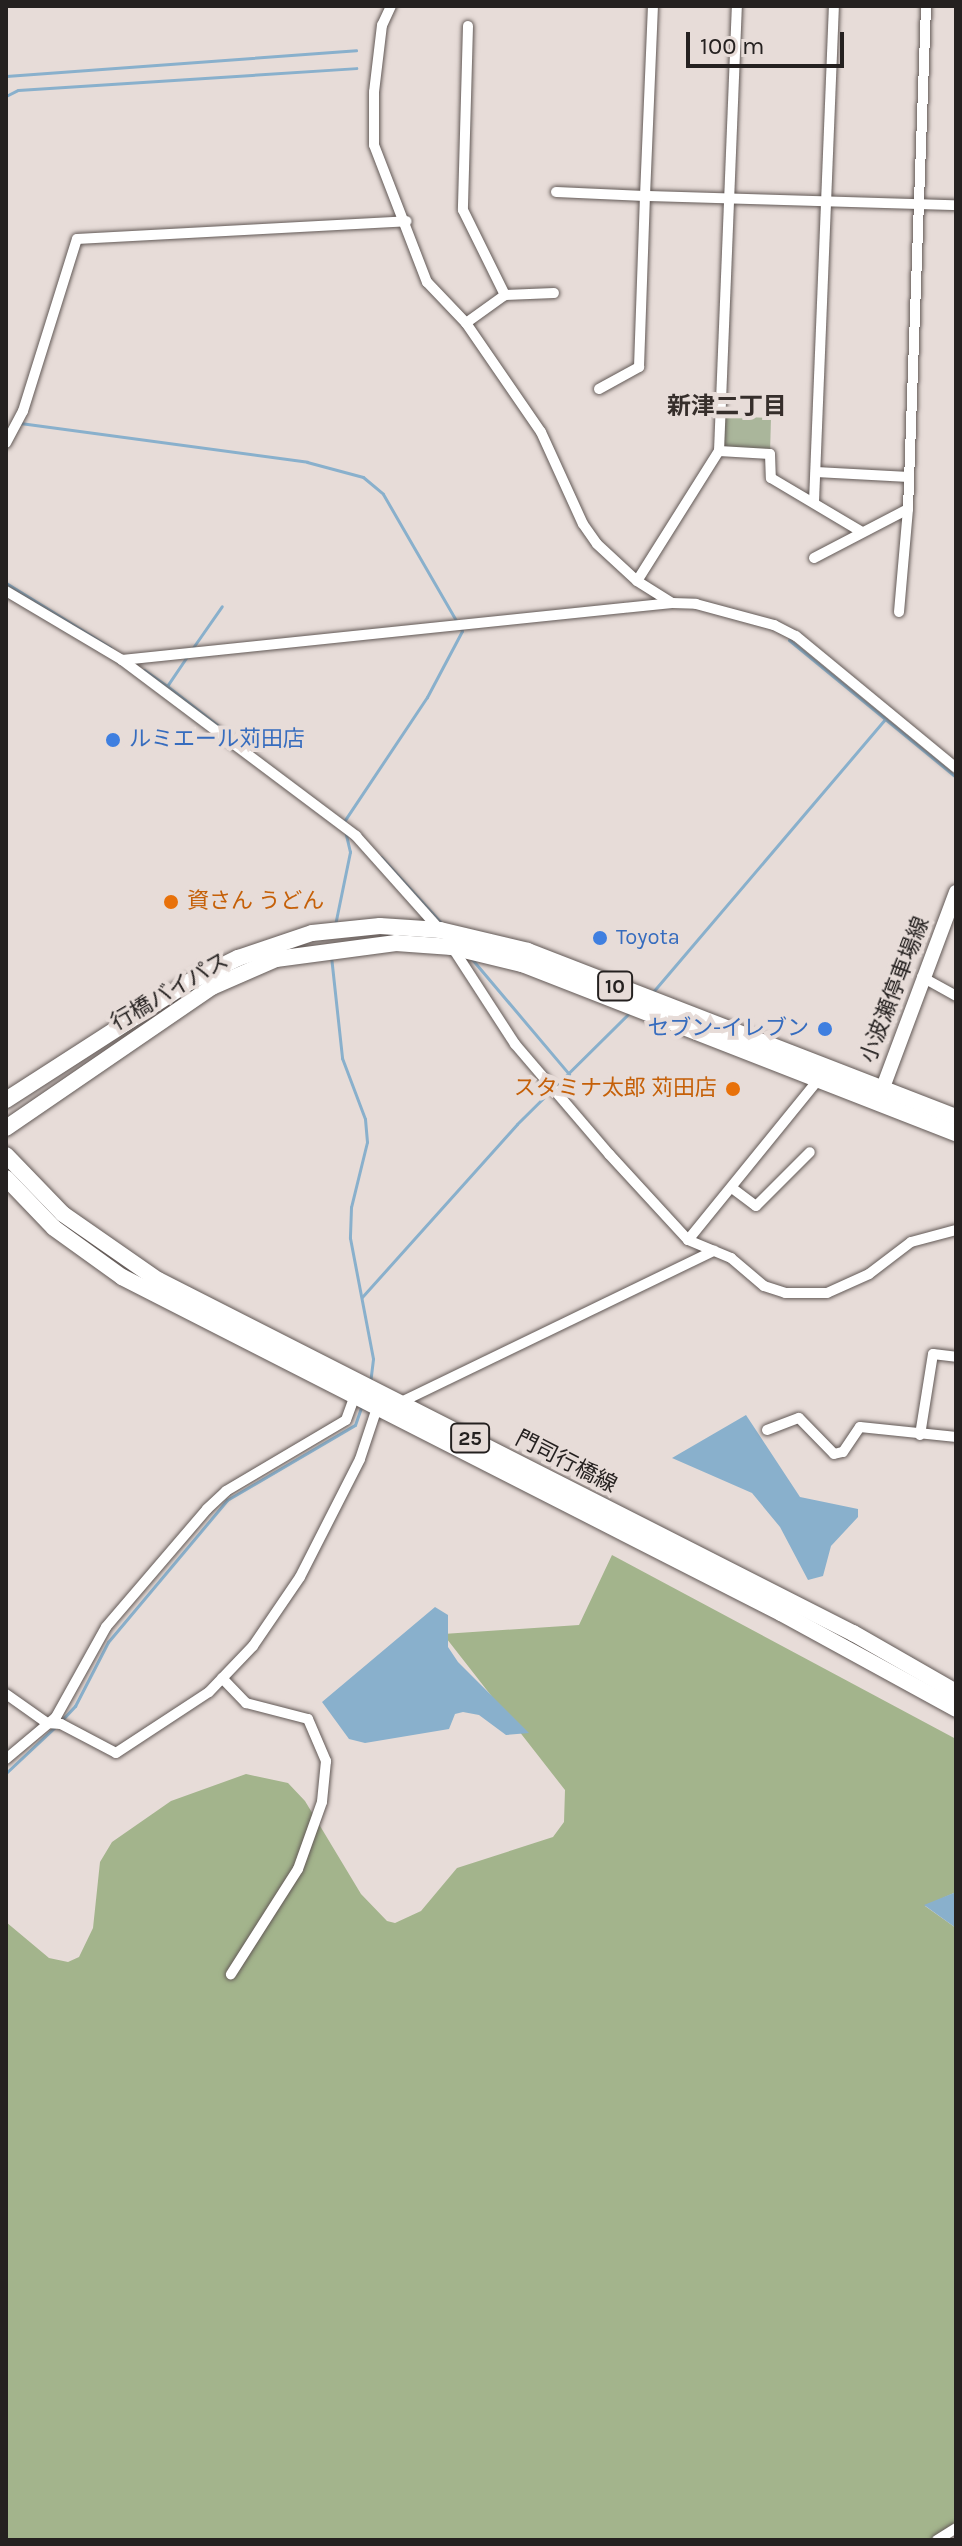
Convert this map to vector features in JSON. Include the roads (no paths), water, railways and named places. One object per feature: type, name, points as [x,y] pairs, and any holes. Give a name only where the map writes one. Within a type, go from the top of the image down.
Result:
[{"type":"main road","name":"小波瀬停車場線","points":[[880,1095],[956,892]]},
{"type":"main road","name":"行橋バイパス","points":[[6,1100],[189,982],[258,950],[339,929],[440,930],[528,951],[880,1095]]},
{"type":"main road","name":"行橋バイパス","points":[[6,1128],[170,1012],[276,959],[344,946],[452,947],[522,964],[817,1081],[880,1095]]},
{"type":"main road","name":"10","points":[[880,1095],[956,1117]]},
{"type":"main road","name":"10","points":[[880,1095],[956,1133]]},
{"type":"main road","name":"門司行橋線","points":[[6,1155],[47,1199],[114,1254],[380,1402],[781,1613],[956,1709]]},
{"type":"main road","name":"門司行橋線","points":[[6,1178],[54,1228],[122,1277],[357,1389]]},
{"type":"main road","name":"門司行橋線","points":[[380,1402],[399,1403],[853,1633],[956,1692]]},
{"type":"street","points":[[391,6],[382,25],[374,92],[374,145],[407,221],[427,282],[466,323],[541,432],[583,524],[637,581],[672,603]]},
{"type":"street","points":[[599,389],[639,367],[653,6]]},
{"type":"street","points":[[637,581],[719,451],[737,6]]},
{"type":"street","points":[[814,502],[834,6]]},
{"type":"street","points":[[899,612],[908,509],[926,6]]},
{"type":"street","points":[[468,26],[463,210],[505,295]]},
{"type":"street","points":[[556,192],[956,205]]},
{"type":"street","points":[[6,443],[23,411],[77,239],[407,221]]},
{"type":"street","points":[[466,323],[505,295],[554,293]]},
{"type":"street","points":[[719,451],[770,454],[771,478],[862,532]]},
{"type":"street","points":[[816,472],[909,477]]},
{"type":"street","points":[[814,558],[908,509]]},
{"type":"street","points":[[6,591],[122,660],[356,836],[440,930],[539,1073],[688,1240],[731,1258],[764,1286],[814,1295],[869,1274],[922,1237],[956,1230]]},
{"type":"street","points":[[122,660],[672,603],[774,625],[796,636],[956,768]]},
{"type":"street","points":[[922,977],[956,996]]},
{"type":"street","points":[[688,1240],[817,1081]]},
{"type":"street","points":[[732,1188],[756,1206],[810,1152]]},
{"type":"street","points":[[399,1403],[714,1251]]},
{"type":"street","points":[[920,1435],[933,1354],[956,1357]]},
{"type":"street","points":[[6,1759],[69,1701],[106,1627],[207,1509],[226,1491],[346,1420],[357,1389]]},
{"type":"street","points":[[6,1694],[47,1723],[61,1724],[116,1753],[222,1678],[253,1646],[300,1577],[360,1459],[380,1402]]},
{"type":"street","points":[[767,1430],[799,1418],[834,1454],[843,1452],[860,1427],[956,1437]]},
{"type":"street","points":[[222,1678],[246,1703],[308,1719],[326,1761],[322,1802],[298,1869],[231,1974]]},
{"type":"street","points":[[937,2540],[956,2528]]},
{"type":"water","points":[[746,1415],[800,1497],[858,1509],[858,1517],[831,1546],[823,1576],[808,1580],[780,1527],[752,1493],[672,1458]]},
{"type":"water","points":[[435,1607],[448,1615],[448,1647],[458,1662],[529,1733],[506,1735],[479,1715],[463,1712],[455,1714],[449,1729],[365,1743],[349,1739],[322,1702]]},
{"type":"water","points":[[956,1892],[956,1928],[924,1905]]},
{"type":"waterway","points":[[6,76],[356,50]]},
{"type":"waterway","points":[[6,96],[18,90],[356,68]]},
{"type":"waterway","points":[[20,423],[307,462],[363,477],[383,494],[462,631],[427,697],[343,823]]},
{"type":"waterway","points":[[6,583],[111,648]]},
{"type":"waterway","points":[[192,649],[222,606]]},
{"type":"waterway","points":[[789,640],[956,777]]},
{"type":"waterway","points":[[188,655],[167,686],[248,749]]},
{"type":"waterway","points":[[144,670],[167,686]]},
{"type":"waterway","points":[[652,993],[885,719]]},
{"type":"waterway","points":[[335,925],[350,852],[345,831]]},
{"type":"waterway","points":[[381,857],[443,925]]},
{"type":"waterway","points":[[331,956],[342,1058],[365,1119],[367,1142],[351,1207],[350,1238],[373,1359],[370,1382]]},
{"type":"waterway","points":[[471,958],[569,1074]]},
{"type":"waterway","points":[[362,1297],[517,1124],[631,1011]]},
{"type":"waterway","points":[[61,1721],[75,1706],[108,1642],[227,1500],[355,1425],[362,1405]]},
{"type":"waterway","points":[[6,1773],[55,1727]]},
{"type":"place","name":"ルミエール苅田店","points":[[113,740]]},
{"type":"place","name":"資さん うどん","points":[[171,902]]},
{"type":"place","name":"Toyota","points":[[600,938]]},
{"type":"place","name":"セブン-イレブン","points":[[825,1029]]},
{"type":"place","name":"スタミナ太郎 苅田店","points":[[733,1089]]},
{"type":"district","name":"新津二丁目","points":[[727,407]]}]
